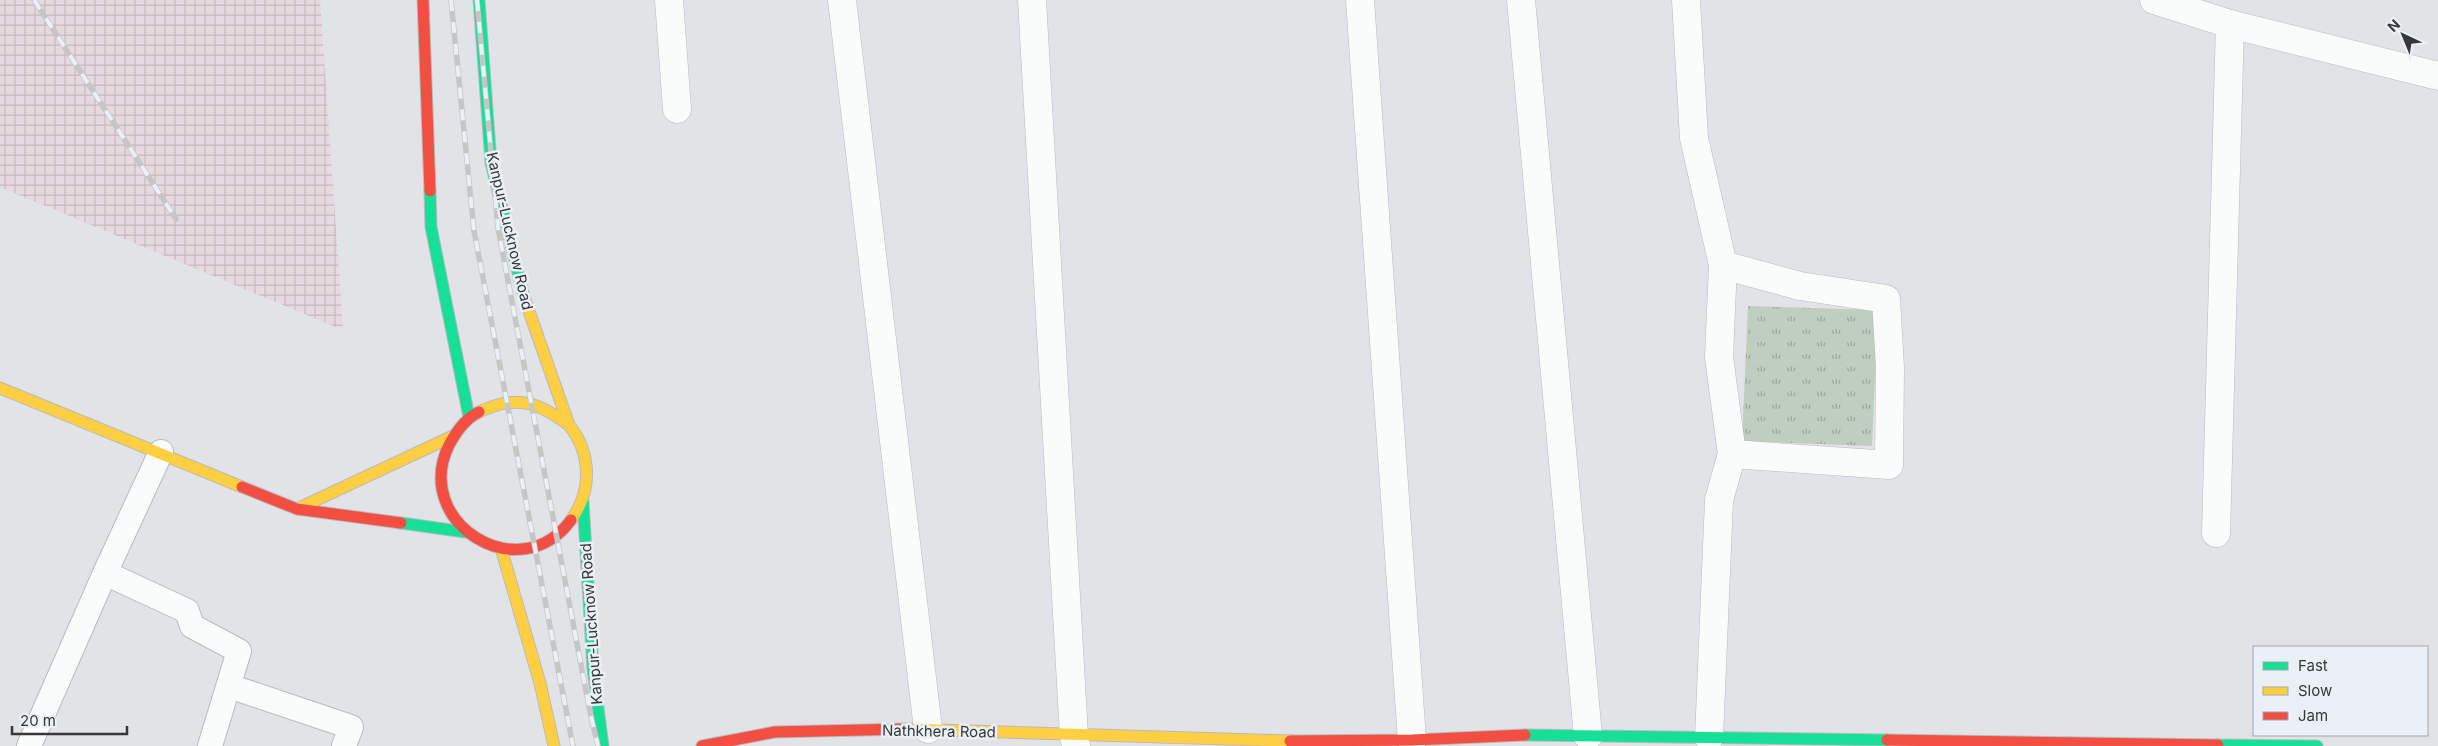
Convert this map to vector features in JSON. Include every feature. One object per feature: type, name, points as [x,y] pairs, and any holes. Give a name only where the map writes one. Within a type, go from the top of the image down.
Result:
[{"type":"main road","points":[[422,0],[431,227],[469,417]]},
{"type":"main road","name":"Kanpur-Lucknow Road","points":[[479,0],[490,163],[525,301],[569,425]]},
{"type":"main road","points":[[0,388],[297,509],[465,532]]},
{"type":"main road","points":[[510,401],[531,403],[552,411],[569,425],[585,453],[588,486],[573,520],[553,538],[541,544],[522,549],[501,548],[482,543],[465,532],[449,512],[441,486],[442,461],[451,437],[469,417],[488,406],[510,401]]},
{"type":"main road","points":[[297,509],[451,437]]},
{"type":"main road","name":"Kanpur-Lucknow Road","points":[[583,501],[592,669],[602,746]]},
{"type":"main road","points":[[501,548],[540,683],[554,746]]},
{"type":"main road","name":"Nathkhera Road","points":[[702,746],[775,732],[928,729],[1075,741],[1494,741],[1588,736],[1975,743],[2317,746]]},
{"type":"street","points":[[669,0],[677,109]]},
{"type":"street","points":[[842,0],[928,729]]},
{"type":"street","points":[[1032,0],[1075,741]]},
{"type":"street","points":[[1360,0],[1412,740]]},
{"type":"street","points":[[1521,0],[1588,736]]},
{"type":"street","points":[[1686,0],[1694,138],[1722,265],[1719,357],[1732,454],[1719,500],[1709,738]]},
{"type":"street","points":[[2154,0],[2230,24],[2438,76]]},
{"type":"street","points":[[2216,533],[2230,24]]},
{"type":"street","points":[[1722,265],[1800,286],[1886,299],[1890,368],[1890,465],[1732,454]]},
{"type":"lane","points":[[30,746],[105,573],[161,452]]},
{"type":"lane","points":[[105,573],[187,612],[192,626],[239,651],[210,746]]},
{"type":"lane","points":[[229,686],[351,727],[344,746]]},
{"type":"shaded area","points":[[0,0],[320,0],[343,330],[0,187]]},
{"type":"green space","points":[[1748,306],[1878,310],[1872,446],[1742,441]]},
{"type":"railway","points":[[34,0],[176,219]]},
{"type":"railway","points":[[451,0],[474,231],[573,746]]},
{"type":"railway","points":[[477,0],[498,228],[598,746]]},
{"type":"traffic: fast","points":[[479,0],[491,163],[524,297]]},
{"type":"traffic: fast","points":[[430,191],[431,227],[469,417]]},
{"type":"traffic: fast","points":[[583,501],[593,669],[603,746]]},
{"type":"traffic: fast","points":[[401,523],[465,532]]},
{"type":"traffic: fast","points":[[1525,735],[1887,740]]},
{"type":"traffic: fast","points":[[2218,745],[2317,746]]},
{"type":"traffic: slow","points":[[524,297],[569,425],[582,447],[585,459],[586,484],[583,496],[571,520]]},
{"type":"traffic: slow","points":[[0,388],[242,487]]},
{"type":"traffic: slow","points":[[479,412],[504,403],[526,403],[547,411],[569,425]]},
{"type":"traffic: slow","points":[[297,509],[451,437]]},
{"type":"traffic: slow","points":[[501,548],[540,683],[554,746]]},
{"type":"traffic: slow","points":[[906,729],[1290,741]]},
{"type":"traffic: jam","points":[[423,0],[430,191]]},
{"type":"traffic: jam","points":[[479,412],[458,430],[449,445],[441,473],[445,499],[457,521],[477,538],[500,548],[525,549],[550,540],[571,520]]},
{"type":"traffic: jam","points":[[242,487],[297,509],[401,523]]},
{"type":"traffic: jam","points":[[702,746],[775,732],[906,729]]},
{"type":"traffic: jam","points":[[1290,741],[1412,740],[1525,735]]},
{"type":"traffic: jam","points":[[1887,740],[2218,745]]}]
